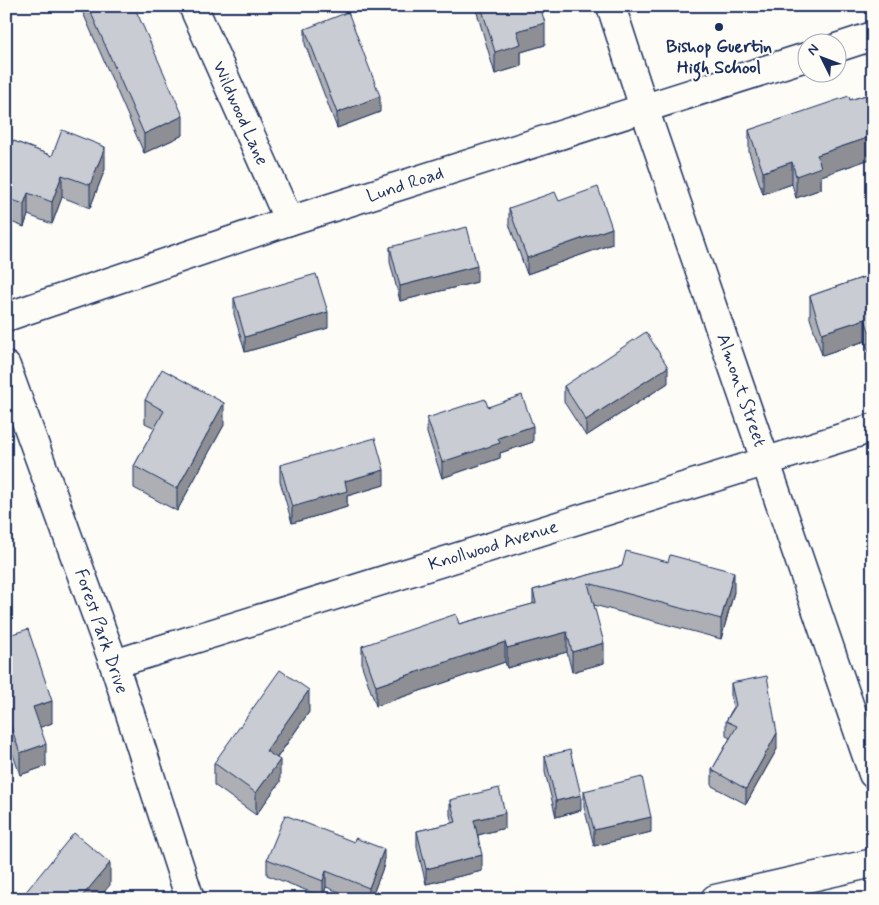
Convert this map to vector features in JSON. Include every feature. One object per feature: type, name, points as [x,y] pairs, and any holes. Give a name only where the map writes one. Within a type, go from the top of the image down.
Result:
[{"type":"street","name":"Wildwood Lane","points":[[193,6],[289,221]]},
{"type":"street","name":"Almont Street","points":[[611,6],[644,108],[873,774]]},
{"type":"street","points":[[846,45],[873,36]]},
{"type":"street","name":"Lund Road","points":[[6,318],[289,221],[796,60]]},
{"type":"street","name":"Forest Park Drive","points":[[6,366],[114,664],[190,899]]},
{"type":"street","name":"Knollwood Avenue","points":[[114,664],[873,428]]},
{"type":"street","points":[[715,899],[873,863]]},
{"type":"building","points":[[88,6],[134,6],[183,116],[144,134]]},
{"type":"building","points":[[481,6],[540,6],[545,23],[517,31],[521,44],[495,52]]},
{"type":"building","points":[[348,12],[380,96],[337,113],[305,29]]},
{"type":"building","points":[[873,93],[873,136],[817,155],[821,167],[796,176],[792,162],[763,172],[749,130],[849,96],[850,100]]},
{"type":"building","points":[[62,130],[105,147],[90,185],[62,175],[52,202],[28,193],[24,204],[6,198],[6,138],[52,156]]},
{"type":"building","points":[[598,187],[612,228],[527,258],[509,208],[555,192],[559,201]]},
{"type":"building","points":[[467,227],[477,266],[400,286],[390,247]]},
{"type":"building","points":[[316,274],[328,312],[245,337],[234,298]]},
{"type":"building","points":[[873,274],[873,329],[869,331],[865,319],[822,333],[810,296]]},
{"type":"building","points":[[646,332],[668,367],[586,420],[564,386]]},
{"type":"building","points":[[162,369],[224,403],[177,489],[134,466],[164,411],[145,400]]},
{"type":"building","points":[[522,395],[533,426],[498,438],[500,443],[442,462],[427,418],[485,399],[488,407]]},
{"type":"building","points":[[375,438],[384,470],[345,481],[347,491],[292,507],[280,465]]},
{"type":"building","points":[[626,551],[668,562],[670,555],[734,572],[721,619],[588,583],[604,643],[572,652],[567,632],[507,648],[505,642],[376,686],[362,646],[456,614],[459,624],[536,603],[533,590],[622,566]]},
{"type":"building","points":[[28,629],[52,701],[33,707],[46,744],[20,753],[6,712],[6,636]]},
{"type":"building","points":[[280,670],[309,690],[266,751],[280,760],[256,793],[214,763]]},
{"type":"building","points":[[767,676],[777,733],[746,789],[712,770],[737,726],[726,721],[736,705],[731,683]]},
{"type":"building","points":[[570,750],[581,795],[556,801],[545,756]]},
{"type":"building","points":[[642,777],[651,817],[594,830],[584,791]]},
{"type":"building","points":[[499,788],[505,813],[474,820],[482,855],[426,869],[417,831],[456,822],[450,800]]},
{"type":"building","points":[[285,815],[354,842],[355,838],[384,849],[369,888],[326,871],[323,881],[267,859]]},
{"type":"building","points":[[74,833],[110,863],[80,899],[20,899]]},
{"type":"place","name":"Bishop Guertin High School","points":[[719,27]]}]
